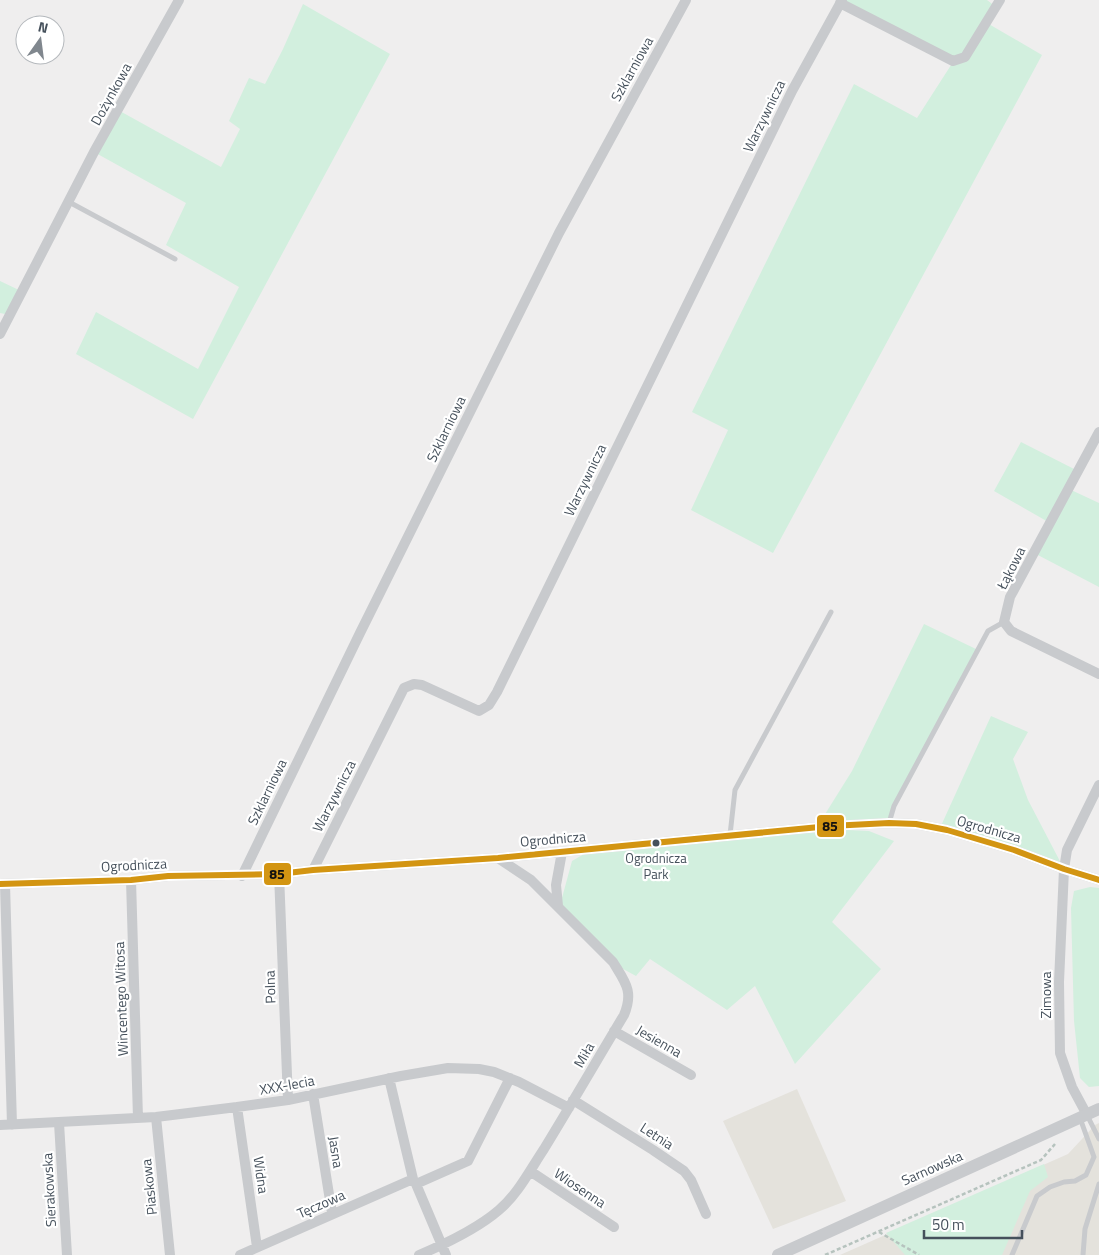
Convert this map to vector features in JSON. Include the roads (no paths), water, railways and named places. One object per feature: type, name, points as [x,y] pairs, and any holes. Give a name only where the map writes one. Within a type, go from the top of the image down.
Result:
[{"type":"street","name":"Dożynkowa","points":[[0,334],[68,202],[179,0]]},
{"type":"street","name":"Szklarniowa","points":[[242,876],[360,633],[559,233],[686,0]]},
{"type":"street","name":"Warzywnicza","points":[[313,870],[404,688],[414,684],[422,685],[479,711],[489,705],[792,91],[841,1],[953,62],[965,57],[1000,0]]},
{"type":"street","name":"Łąkowa","points":[[1004,622],[1010,597],[1099,432]]},
{"type":"street","points":[[1004,622],[1011,631],[1099,674]]},
{"type":"street","name":"Zimowa","points":[[1089,1114],[1072,1087],[1060,1053],[1059,982],[1064,869],[1067,850],[1099,785]]},
{"type":"street","name":"Ogrodnicza","points":[[2,884],[131,880],[168,876],[279,874],[313,870],[498,858],[830,826],[889,823],[916,824],[947,830],[1014,850],[1099,880]]},
{"type":"street","points":[[558,906],[556,885],[562,852]]},
{"type":"street","name":"Miła","points":[[419,1255],[444,1250],[498,1211],[517,1191],[571,1104],[629,1004],[629,993],[623,978],[613,962],[531,880],[498,858]]},
{"type":"street","name":"Polna","points":[[279,874],[288,1100]]},
{"type":"street","name":"Wincentego Witosa","points":[[131,880],[138,1118]]},
{"type":"street","points":[[2,884],[12,1125]]},
{"type":"street","name":"Jesienna","points":[[614,1031],[691,1075]]},
{"type":"street","name":"XXX-lecia","points":[[0,1125],[156,1117],[288,1100],[388,1078],[428,1071],[462,1068],[494,1072],[571,1104]]},
{"type":"street","points":[[388,1078],[414,1181],[444,1250]]},
{"type":"street","name":"Tęczowa","points":[[240,1255],[332,1213],[468,1161],[510,1078]]},
{"type":"street","name":"Jasna","points":[[313,1094],[332,1213]]},
{"type":"street","name":"Letnia","points":[[571,1104],[653,1150],[684,1171],[691,1180],[706,1214]]},
{"type":"street","name":"Widna","points":[[237,1107],[257,1247]]},
{"type":"street","name":"Sarnowska","points":[[778,1255],[1089,1114]]},
{"type":"street","name":"Piaskowa","points":[[156,1117],[170,1255]]},
{"type":"street","name":"Sierakowska","points":[[59,1123],[67,1255]]},
{"type":"street","name":"Wiosenna","points":[[530,1171],[614,1227]]},
{"type":"lane","points":[[68,202],[175,259]]},
{"type":"lane","points":[[730,836],[734,790],[831,612]]},
{"type":"lane","points":[[889,823],[894,806],[988,631],[1004,622]]},
{"type":"lane","points":[[1089,1114],[1099,1138]]},
{"type":"lane","points":[[1012,1255],[1037,1196],[1050,1187],[1064,1182],[1075,1181],[1086,1175],[1094,1157],[1089,1114]]},
{"type":"lane","points":[[1083,1255],[1085,1229],[1099,1184]]},
{"type":"place","name":"Ogrodnicza Park","points":[[656,843]]}]
